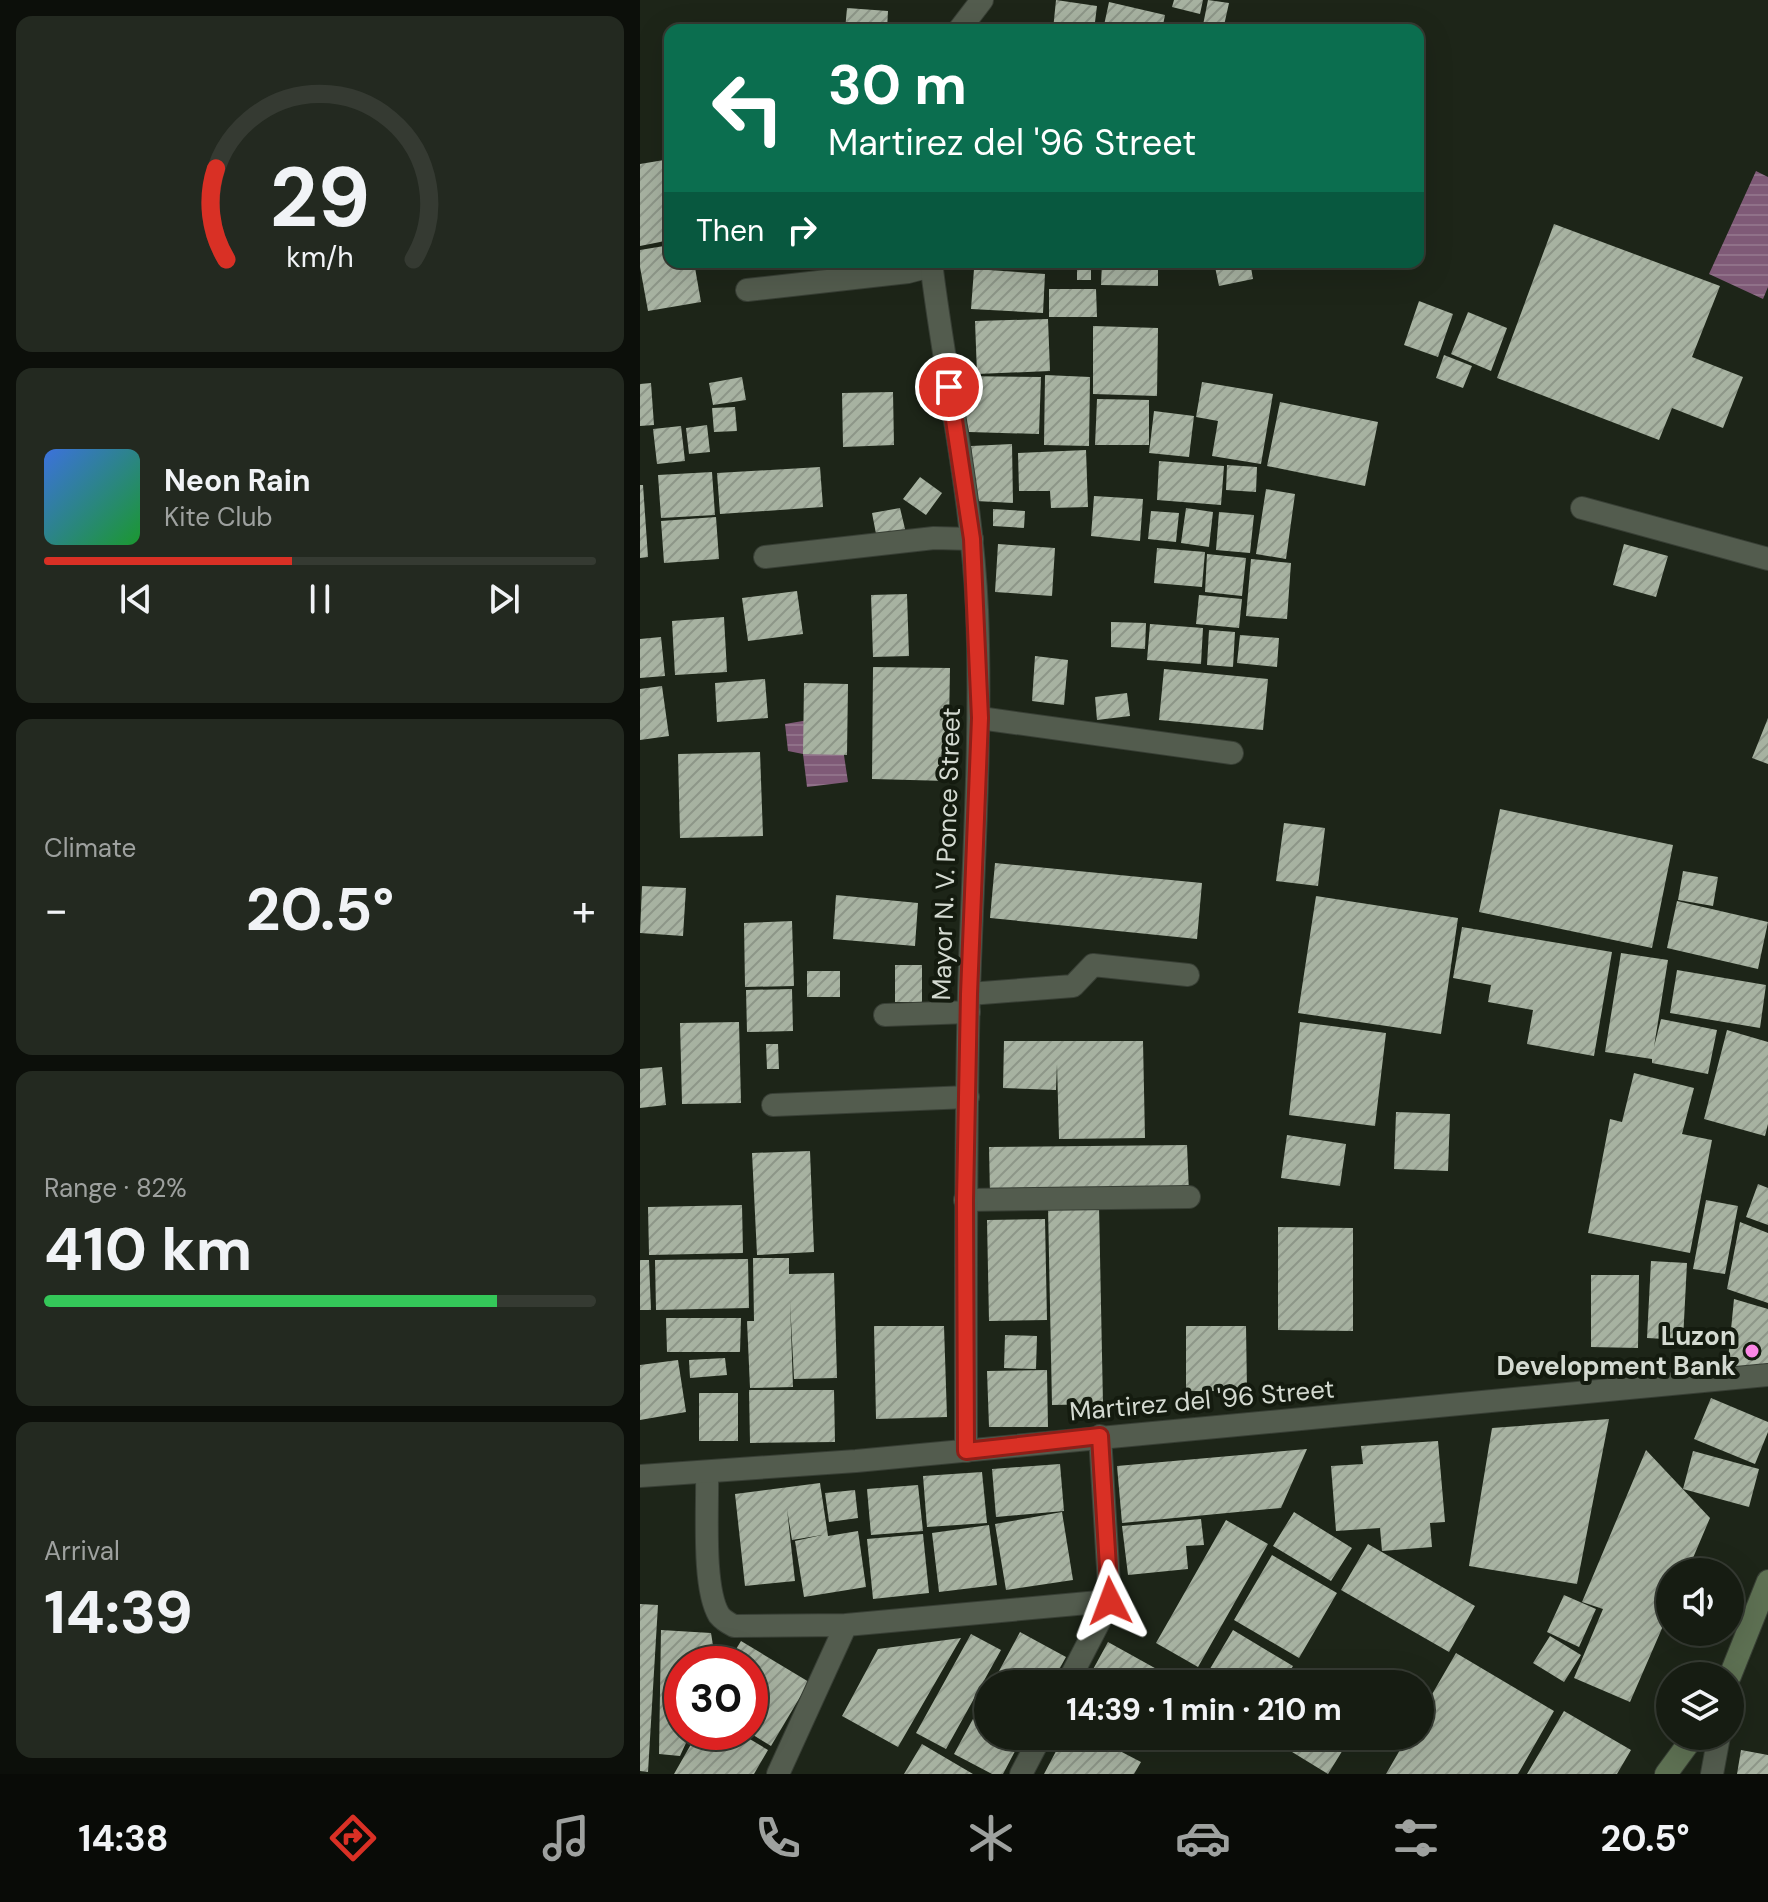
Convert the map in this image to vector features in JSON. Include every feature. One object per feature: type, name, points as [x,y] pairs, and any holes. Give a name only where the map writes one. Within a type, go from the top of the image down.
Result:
[{"type":"main road","points":[[1736,1662],[1768,1581]]},
{"type":"main road","points":[[1666,1774],[1684,1750]]},
{"type":"street","points":[[964,24],[982,0]]},
{"type":"street","points":[[747,290],[908,272],[920,268]]},
{"type":"street","name":"Mayor N. V. Ponce Street","points":[[932,268],[972,539],[980,718],[965,1200],[966,1451]]},
{"type":"street","points":[[1582,508],[1768,559]]},
{"type":"street","points":[[765,557],[934,538],[972,539]]},
{"type":"street","points":[[980,718],[1232,753]]},
{"type":"street","points":[[885,1015],[1073,986],[1093,965],[1188,975]]},
{"type":"street","points":[[773,1105],[968,1097]]},
{"type":"street","points":[[965,1200],[1189,1197]]},
{"type":"street","name":"Martirez del '96 Street","points":[[640,1476],[966,1451],[1768,1375]]},
{"type":"street","points":[[1074,1670],[1110,1601],[1100,1436]]},
{"type":"street","points":[[707,1472],[709,1577],[718,1613],[734,1626],[846,1625],[1110,1601]]},
{"type":"street","points":[[778,1774],[846,1625]]},
{"type":"street","points":[[1021,1774],[1034,1750]]},
{"type":"street","points":[[1712,1774],[1716,1750]]},
{"type":"shaded area","points":[[1756,171],[1768,177],[1768,287],[1763,299],[1709,274]]},
{"type":"shaded area","points":[[838,715],[848,782],[807,787],[803,754],[788,751],[785,724]]},
{"type":"building","points":[[1056,0],[1097,6],[1095,24],[1054,24]]},
{"type":"building","points":[[1174,0],[1203,0],[1200,14],[1172,7]]},
{"type":"building","points":[[1208,0],[1229,3],[1224,24],[1203,24]]},
{"type":"building","points":[[1109,2],[1165,15],[1163,24],[1104,24]]},
{"type":"building","points":[[847,8],[888,11],[887,24],[846,24]]},
{"type":"building","points":[[664,160],[664,241],[640,246],[640,164]]},
{"type":"building","points":[[1554,224],[1720,286],[1692,357],[1743,377],[1723,428],[1672,408],[1659,440],[1497,378]]},
{"type":"building","points":[[664,246],[664,268],[695,268],[701,302],[648,311],[640,250]]},
{"type":"building","points":[[1077,268],[1091,268],[1091,280],[1077,280]]},
{"type":"building","points":[[1102,268],[1158,268],[1158,286],[1101,285]]},
{"type":"building","points":[[1215,268],[1251,268],[1253,279],[1219,286]]},
{"type":"building","points":[[974,269],[1045,274],[1043,313],[971,309]]},
{"type":"building","points":[[1049,289],[1096,289],[1097,317],[1049,317]]},
{"type":"building","points":[[1419,301],[1453,314],[1438,357],[1404,345]]},
{"type":"building","points":[[1468,312],[1507,328],[1491,371],[1451,354]]},
{"type":"building","points":[[1048,319],[1050,371],[977,374],[975,321]]},
{"type":"building","points":[[1093,326],[1158,328],[1157,396],[1093,394]]},
{"type":"building","points":[[1444,355],[1472,366],[1463,388],[1436,378]]},
{"type":"building","points":[[1045,375],[1090,377],[1089,446],[1044,445]]},
{"type":"building","points":[[956,376],[1041,377],[1039,434],[969,432]]},
{"type":"building","points":[[742,377],[746,400],[713,405],[709,383]]},
{"type":"building","points":[[1202,382],[1273,394],[1261,464],[1212,456],[1218,421],[1196,417]]},
{"type":"building","points":[[651,383],[654,425],[640,426],[640,384]]},
{"type":"building","points":[[893,392],[894,445],[843,447],[842,393]]},
{"type":"building","points":[[1097,399],[1149,400],[1149,445],[1095,445]]},
{"type":"building","points":[[1280,402],[1378,422],[1365,486],[1267,466]]},
{"type":"building","points":[[735,407],[737,431],[714,432],[712,408]]},
{"type":"building","points":[[1154,411],[1194,416],[1189,457],[1149,453]]},
{"type":"building","points":[[707,425],[710,452],[689,454],[686,428]]},
{"type":"building","points":[[681,426],[685,461],[657,464],[653,429]]},
{"type":"building","points":[[1012,444],[1013,503],[976,501],[971,446]]},
{"type":"building","points":[[1086,450],[1088,507],[1051,508],[1050,491],[1019,491],[1018,453]]},
{"type":"building","points":[[1159,461],[1224,466],[1221,505],[1157,500]]},
{"type":"building","points":[[1227,465],[1257,467],[1256,492],[1226,490]]},
{"type":"building","points":[[820,467],[823,507],[720,514],[717,473]]},
{"type":"building","points":[[712,472],[715,515],[661,518],[658,475]]},
{"type":"building","points":[[920,477],[942,493],[926,515],[903,499]]},
{"type":"building","points":[[640,485],[643,485],[648,557],[640,558]]},
{"type":"building","points":[[1266,489],[1295,494],[1286,559],[1256,554]]},
{"type":"building","points":[[1094,496],[1143,499],[1140,541],[1091,536]]},
{"type":"building","points":[[900,508],[906,533],[877,539],[872,513]]},
{"type":"building","points":[[1186,508],[1213,512],[1209,547],[1181,543]]},
{"type":"building","points":[[993,509],[1025,511],[1024,528],[993,526]]},
{"type":"building","points":[[1151,511],[1179,513],[1176,542],[1148,539]]},
{"type":"building","points":[[1219,512],[1254,515],[1250,553],[1216,550]]},
{"type":"building","points":[[716,517],[719,559],[664,563],[661,521]]},
{"type":"building","points":[[998,544],[1055,548],[1052,596],[995,592]]},
{"type":"building","points":[[1624,544],[1668,556],[1656,597],[1613,585]]},
{"type":"building","points":[[1157,548],[1205,552],[1202,587],[1154,583]]},
{"type":"building","points":[[1207,554],[1246,558],[1242,596],[1205,592]]},
{"type":"building","points":[[1251,559],[1291,563],[1287,619],[1246,616]]},
{"type":"building","points":[[797,591],[803,634],[748,641],[742,598]]},
{"type":"building","points":[[907,594],[909,656],[873,657],[871,595]]},
{"type":"building","points":[[1199,595],[1242,599],[1239,628],[1196,624]]},
{"type":"building","points":[[724,617],[727,672],[675,675],[672,621]]},
{"type":"building","points":[[1111,622],[1146,623],[1145,649],[1111,647]]},
{"type":"building","points":[[1150,624],[1203,628],[1201,664],[1147,660]]},
{"type":"building","points":[[1209,630],[1235,632],[1233,667],[1207,665]]},
{"type":"building","points":[[1240,635],[1279,638],[1277,667],[1237,663]]},
{"type":"building","points":[[661,637],[665,676],[640,678],[640,639]]},
{"type":"building","points":[[1035,656],[1068,660],[1064,705],[1032,701]]},
{"type":"building","points":[[873,667],[950,668],[948,781],[872,779]]},
{"type":"building","points":[[1164,669],[1268,679],[1263,730],[1159,720]]},
{"type":"building","points":[[765,679],[768,718],[717,722],[715,683]]},
{"type":"building","points":[[804,683],[848,684],[847,755],[803,754]]},
{"type":"building","points":[[662,686],[669,736],[640,740],[640,689]]},
{"type":"building","points":[[1127,693],[1130,716],[1097,720],[1095,697]]},
{"type":"building","points":[[1768,718],[1768,764],[1752,758]]},
{"type":"building","points":[[760,752],[763,836],[680,838],[678,754]]},
{"type":"building","points":[[1500,809],[1673,845],[1652,948],[1479,912]]},
{"type":"building","points":[[1284,823],[1325,828],[1318,886],[1276,881]]},
{"type":"building","points":[[995,863],[1202,883],[1197,939],[990,918]]},
{"type":"building","points":[[1683,871],[1718,877],[1713,906],[1678,900]]},
{"type":"building","points":[[642,886],[686,888],[683,936],[640,933]]},
{"type":"building","points":[[836,895],[918,903],[915,946],[833,939]]},
{"type":"building","points":[[1316,896],[1458,918],[1441,1034],[1298,1013]]},
{"type":"building","points":[[1677,901],[1768,922],[1758,969],[1667,948]]},
{"type":"building","points":[[792,921],[794,986],[745,987],[744,923]]},
{"type":"building","points":[[1462,927],[1612,952],[1594,1056],[1527,1044],[1533,1010],[1488,1002],[1491,985],[1453,978]]},
{"type":"building","points":[[1621,953],[1668,960],[1654,1047],[1661,1019],[1717,1030],[1708,1074],[1652,1063],[1652,1059],[1605,1052]]},
{"type":"building","points":[[895,965],[922,965],[922,1002],[895,1002]]},
{"type":"building","points":[[1677,970],[1766,985],[1760,1028],[1670,1013]]},
{"type":"building","points":[[807,971],[840,971],[840,997],[807,997]]},
{"type":"building","points":[[792,989],[793,1031],[747,1032],[746,990]]},
{"type":"building","points":[[739,1022],[741,1103],[682,1104],[680,1023]]},
{"type":"building","points":[[1300,1022],[1386,1033],[1375,1126],[1289,1115]]},
{"type":"building","points":[[1727,1030],[1768,1042],[1768,1124],[1765,1136],[1704,1119]]},
{"type":"building","points":[[1004,1041],[1143,1041],[1145,1138],[1059,1139],[1057,1064],[1056,1090],[1003,1088]]},
{"type":"building","points":[[766,1044],[778,1044],[779,1069],[767,1069]]},
{"type":"building","points":[[662,1067],[666,1105],[640,1108],[640,1069]]},
{"type":"building","points":[[1634,1073],[1694,1088],[1682,1134],[1712,1140],[1690,1253],[1588,1233],[1610,1119],[1622,1122]]},
{"type":"building","points":[[1396,1112],[1450,1114],[1448,1171],[1394,1169]]},
{"type":"building","points":[[1287,1135],[1346,1144],[1340,1186],[1281,1178]]},
{"type":"building","points":[[1187,1145],[1189,1193],[990,1196],[989,1147]]},
{"type":"building","points":[[810,1151],[814,1252],[757,1255],[752,1153]]},
{"type":"building","points":[[1758,1184],[1768,1188],[1768,1225],[1746,1217]]},
{"type":"building","points":[[1706,1200],[1738,1206],[1725,1274],[1693,1269]]},
{"type":"building","points":[[742,1205],[743,1253],[649,1255],[648,1207]]},
{"type":"building","points":[[1099,1206],[1103,1404],[1052,1405],[1048,1207]]},
{"type":"building","points":[[1045,1219],[1047,1320],[989,1321],[987,1220]]},
{"type":"building","points":[[1740,1222],[1768,1233],[1768,1303],[1727,1289]]},
{"type":"building","points":[[1278,1227],[1353,1228],[1353,1331],[1278,1330]]},
{"type":"building","points":[[753,1258],[789,1258],[789,1274],[834,1273],[837,1378],[794,1379],[790,1301],[793,1387],[750,1388],[747,1321],[754,1321]]},
{"type":"building","points":[[748,1259],[749,1308],[656,1310],[655,1260]]},
{"type":"building","points":[[640,1260],[649,1260],[651,1310],[640,1310]]},
{"type":"building","points":[[1651,1261],[1687,1263],[1683,1340],[1647,1338]]},
{"type":"building","points":[[1591,1275],[1639,1275],[1638,1348],[1591,1347]]},
{"type":"building","points":[[1734,1299],[1768,1309],[1768,1372],[1727,1370]]},
{"type":"building","points":[[666,1318],[741,1318],[740,1352],[667,1352]]},
{"type":"building","points":[[874,1326],[944,1326],[947,1417],[876,1419]]},
{"type":"building","points":[[1186,1326],[1246,1326],[1247,1391],[1186,1391]]},
{"type":"building","points":[[1005,1335],[1037,1336],[1036,1369],[1004,1368]]},
{"type":"building","points":[[725,1358],[727,1375],[690,1378],[689,1360]]},
{"type":"building","points":[[678,1360],[686,1412],[640,1420],[640,1365]]},
{"type":"building","points":[[1047,1370],[1048,1427],[989,1427],[987,1371]]},
{"type":"building","points":[[749,1390],[834,1390],[835,1442],[750,1443]]},
{"type":"building","points":[[699,1393],[738,1393],[738,1441],[699,1441]]},
{"type":"building","points":[[1711,1398],[1768,1422],[1768,1432],[1755,1464],[1694,1439]]},
{"type":"building","points":[[1609,1419],[1577,1584],[1469,1566],[1492,1428]]},
{"type":"building","points":[[1438,1441],[1445,1522],[1430,1523],[1432,1547],[1382,1551],[1380,1528],[1336,1531],[1331,1466],[1363,1464],[1361,1446]]},
{"type":"building","points":[[1307,1449],[1281,1508],[1122,1523],[1117,1466]]},
{"type":"building","points":[[1646,1450],[1710,1518],[1693,1558],[1656,1558],[1656,1642],[1630,1702],[1574,1678],[1603,1609],[1582,1602]]},
{"type":"building","points":[[1693,1451],[1759,1469],[1749,1507],[1683,1489]]},
{"type":"building","points":[[1060,1464],[1064,1511],[996,1517],[992,1469]]},
{"type":"building","points":[[982,1472],[987,1523],[927,1527],[923,1476]]},
{"type":"building","points":[[820,1483],[828,1536],[858,1531],[866,1587],[804,1597],[795,1541],[822,1535],[792,1540],[787,1509],[795,1581],[745,1586],[735,1494]]},
{"type":"building","points":[[918,1485],[923,1531],[871,1535],[867,1489]]},
{"type":"building","points":[[855,1490],[858,1518],[829,1522],[825,1493]]},
{"type":"building","points":[[1062,1512],[1073,1580],[1006,1590],[995,1524]]},
{"type":"building","points":[[1294,1512],[1352,1548],[1331,1581],[1273,1546]]},
{"type":"building","points":[[1201,1519],[1204,1545],[1186,1546],[1188,1569],[1128,1575],[1122,1526]]},
{"type":"building","points":[[1226,1520],[1268,1544],[1198,1667],[1156,1643]]},
{"type":"building","points":[[989,1525],[997,1585],[939,1592],[932,1533]]},
{"type":"building","points":[[923,1534],[929,1593],[873,1599],[867,1539]]},
{"type":"building","points":[[1368,1544],[1475,1606],[1449,1652],[1341,1590]]},
{"type":"building","points":[[1272,1555],[1337,1593],[1299,1658],[1234,1620]]},
{"type":"building","points":[[1564,1595],[1596,1609],[1579,1647],[1547,1632]]},
{"type":"building","points":[[640,1604],[658,1605],[648,1772],[640,1771]]},
{"type":"building","points":[[661,1630],[711,1633],[713,1646],[664,1646],[664,1750],[683,1750],[680,1756],[659,1754]]},
{"type":"building","points":[[1233,1630],[1293,1666],[1291,1670],[1209,1670]]},
{"type":"building","points":[[1020,1632],[1066,1657],[1059,1670],[1000,1670]]},
{"type":"building","points":[[971,1634],[1001,1650],[990,1670],[974,1670],[974,1699],[946,1749],[916,1733]]},
{"type":"building","points":[[1550,1636],[1581,1655],[1564,1682],[1533,1663]]},
{"type":"building","points":[[961,1638],[898,1747],[842,1716],[878,1649]]},
{"type":"building","points":[[1108,1642],[1158,1670],[1093,1670]]},
{"type":"building","points":[[1456,1653],[1554,1711],[1518,1774],[1386,1774],[1400,1750],[1434,1750],[1434,1691]]},
{"type":"building","points":[[768,1657],[809,1682],[771,1746],[768,1744]]},
{"type":"building","points":[[1564,1711],[1631,1750],[1617,1774],[1527,1774]]},
{"type":"building","points":[[974,1717],[974,1750],[1016,1750],[1003,1774],[992,1774],[954,1754]]},
{"type":"building","points":[[922,1744],[973,1774],[904,1774]]},
{"type":"building","points":[[688,1750],[768,1750],[754,1774],[674,1774]]},
{"type":"building","points":[[1057,1750],[1118,1750],[1141,1762],[1134,1774],[1044,1774]]},
{"type":"building","points":[[1289,1750],[1343,1750],[1328,1774]]},
{"type":"building","points":[[1741,1750],[1768,1755],[1768,1774],[1737,1774]]},
{"type":"place","name":"Luzon Development Bank","points":[[1752,1351]]},
{"type":"route","points":[[949,387],[972,539],[980,718],[969,994],[965,1200],[966,1451],[1100,1436],[1110,1601]]}]
